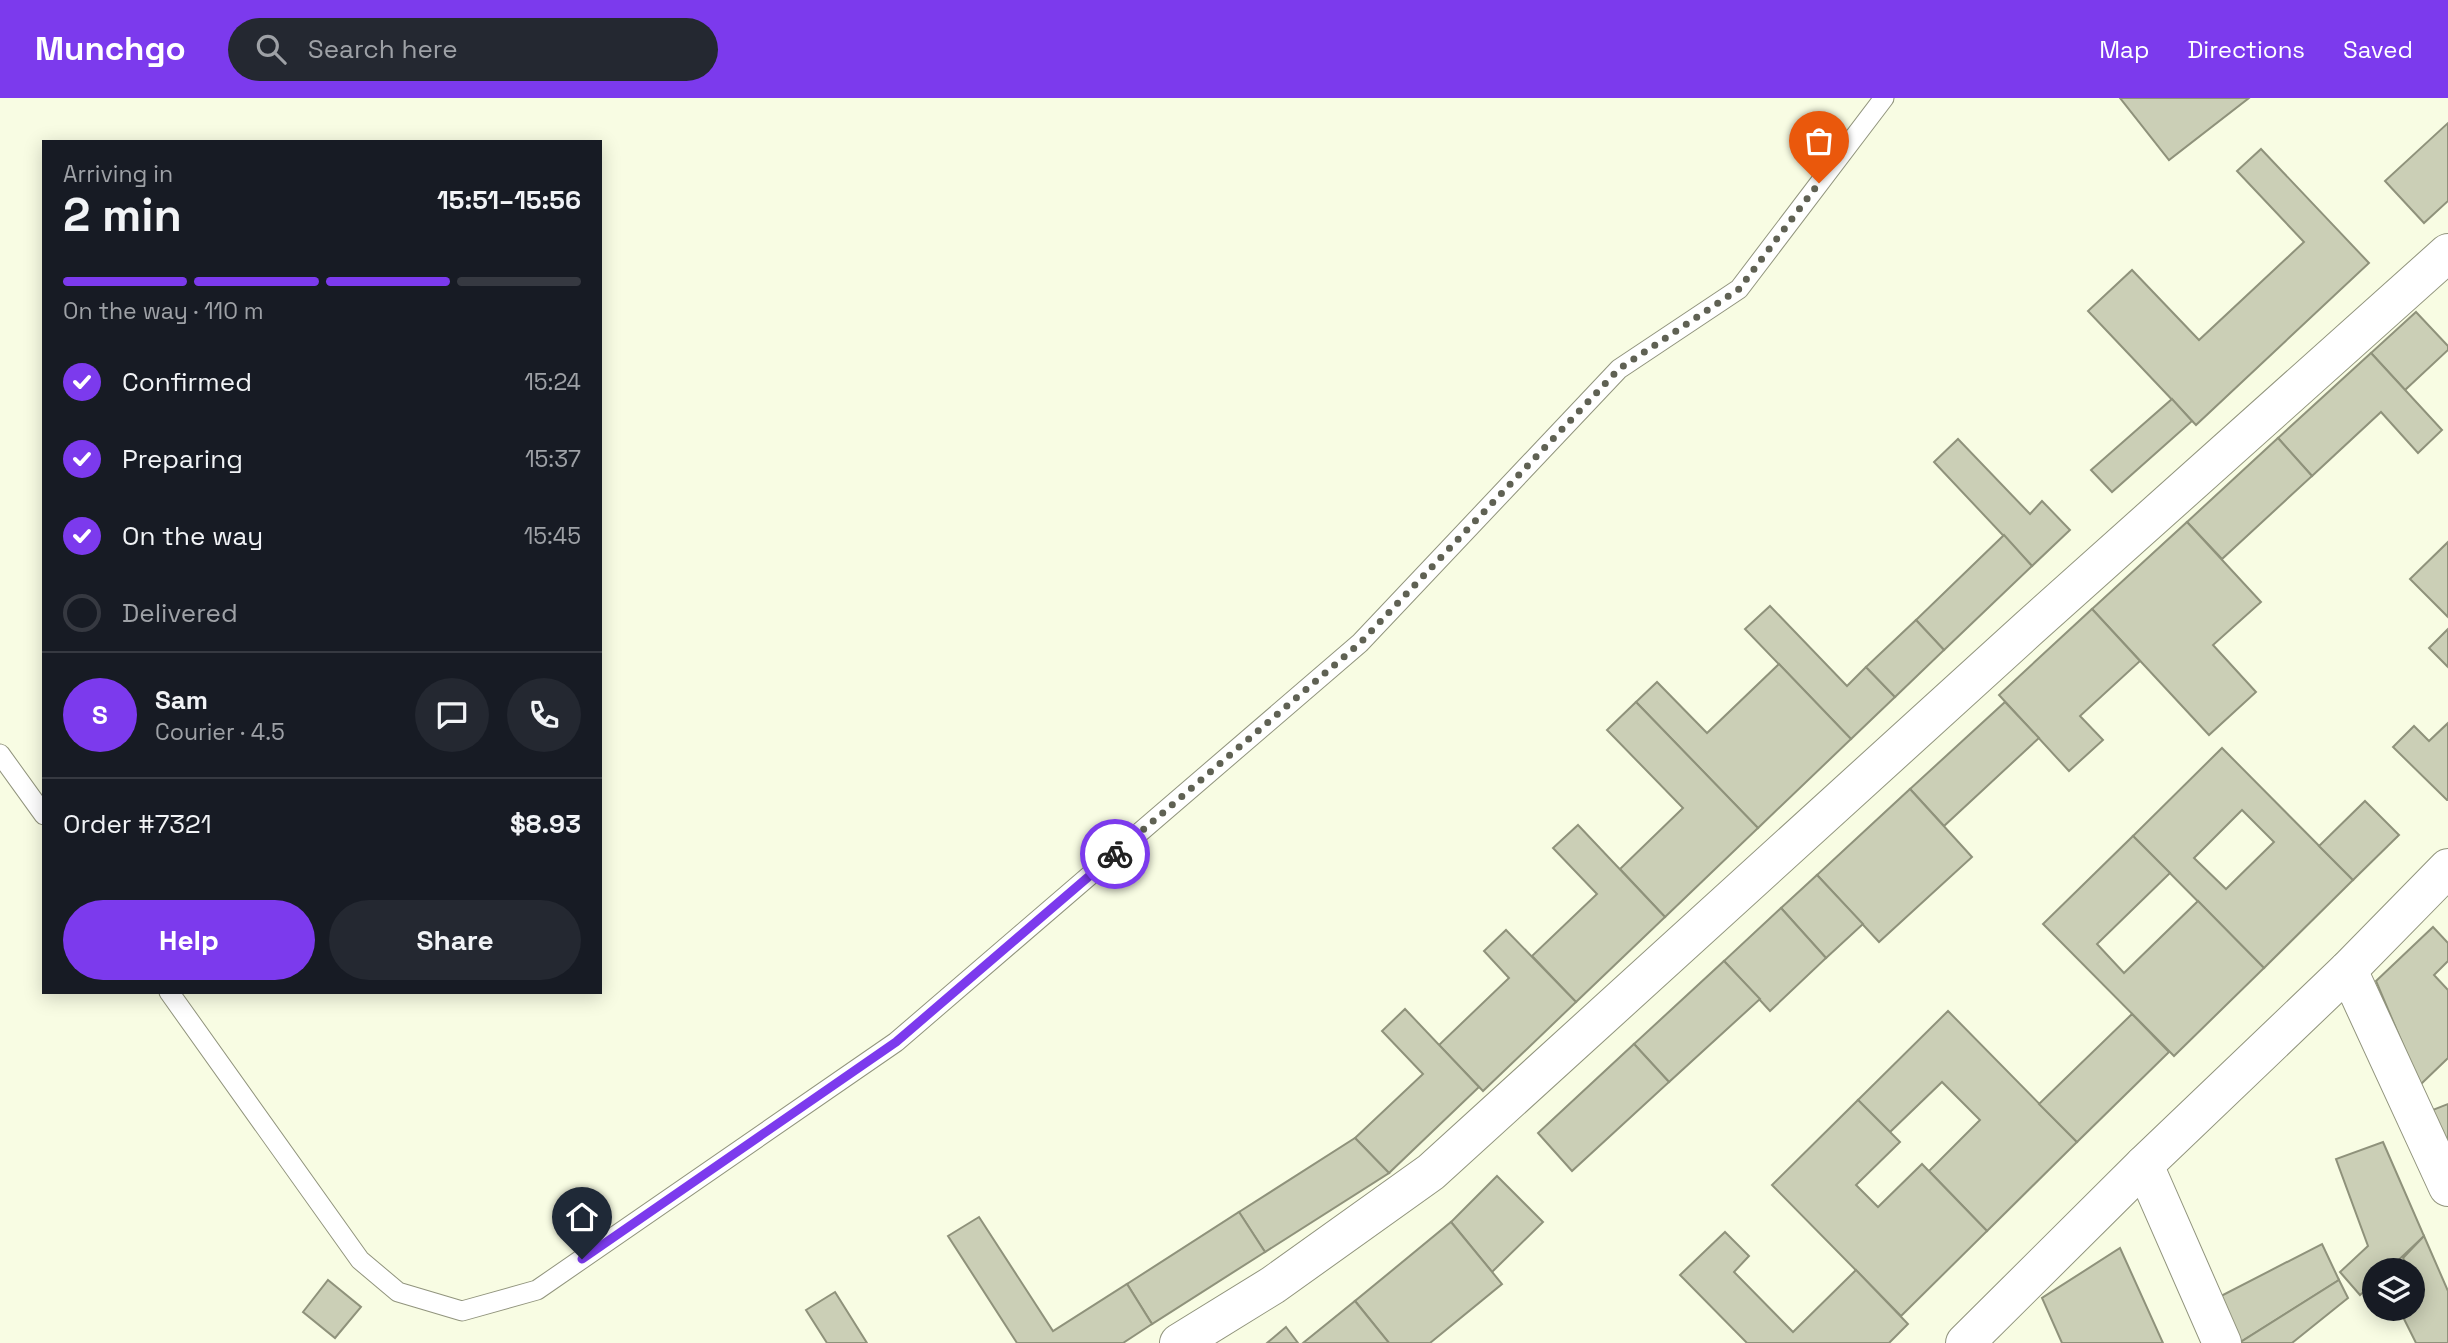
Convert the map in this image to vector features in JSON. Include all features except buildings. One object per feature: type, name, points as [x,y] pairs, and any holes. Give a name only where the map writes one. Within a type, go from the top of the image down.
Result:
[{"type":"street","points":[[1179,1343],[1273,1285],[1431,1172],[2029,628],[2448,253]]},
{"type":"street","points":[[1965,1343],[2144,1165],[2348,970],[2448,868]]},
{"type":"street","points":[[2348,970],[2448,1187]]},
{"type":"street","points":[[2144,1165],[2222,1343]]},
{"type":"lane","points":[[170,994],[360,1260],[388,1284],[398,1292],[462,1311],[537,1290],[896,1042],[1360,643],[1619,369],[1739,289],[1884,98]]},
{"type":"lane","points":[[0,754],[42,812]]},
{"type":"way so far","points":[[1115,854],[1360,643],[1619,369],[1739,289],[1819,183]]},
{"type":"route","points":[[582,1259],[896,1042],[1115,854]]}]
